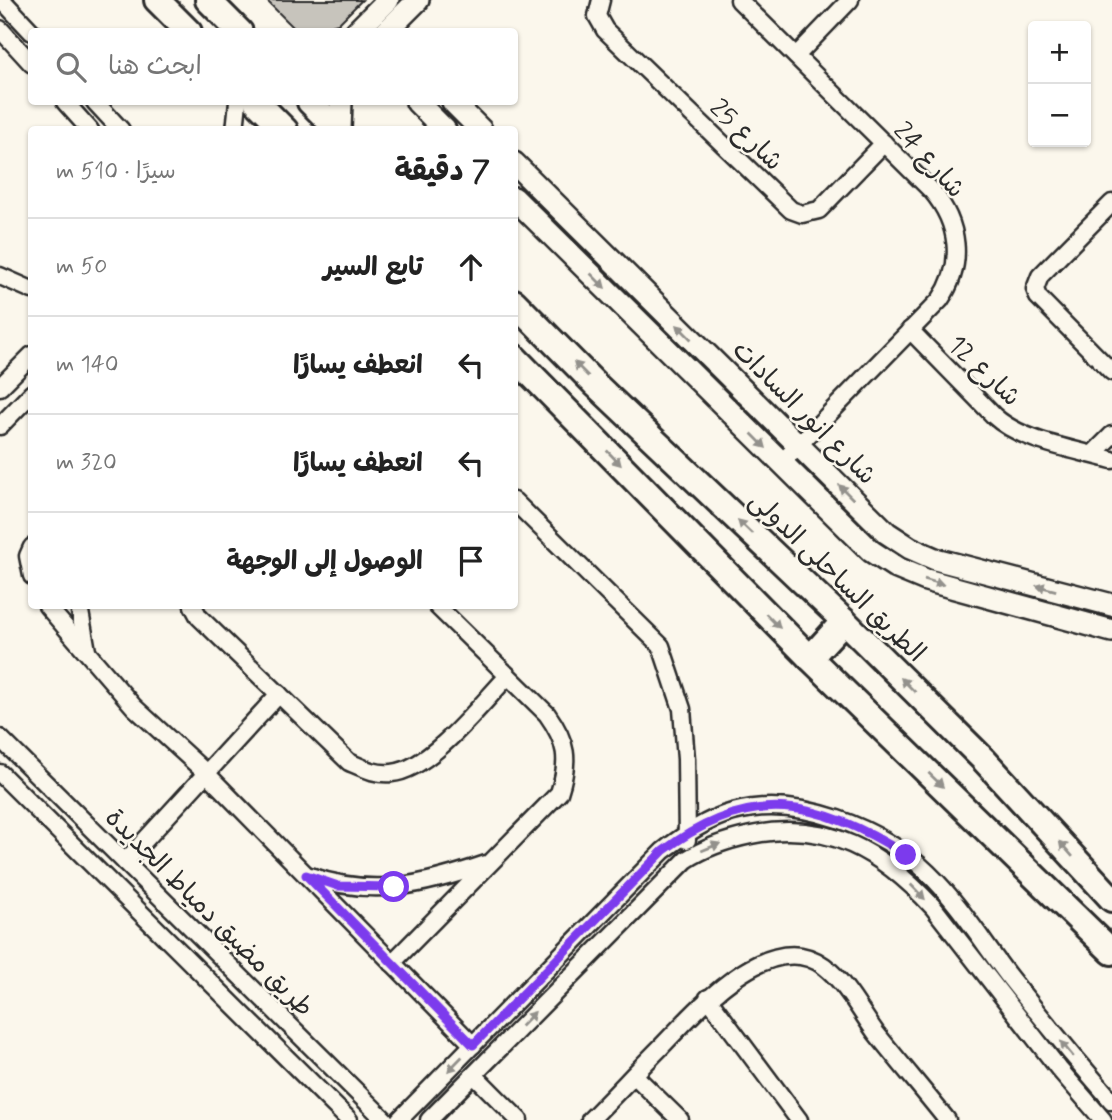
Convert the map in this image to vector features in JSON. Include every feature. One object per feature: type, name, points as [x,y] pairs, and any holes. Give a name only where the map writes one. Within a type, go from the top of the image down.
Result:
[{"type":"highway","points":[[158,0],[185,28]]},
{"type":"highway","points":[[208,0],[236,28]]},
{"type":"highway","points":[[260,105],[281,126]]},
{"type":"highway","points":[[313,105],[335,126]]},
{"type":"highway","name":"الطريق الساحلى الدولى","points":[[518,306],[844,621],[1006,783],[1112,899]]},
{"type":"highway","points":[[518,361],[810,658],[1112,952]]},
{"type":"highway","points":[[810,658],[844,621]]},
{"type":"main road","points":[[373,28],[388,0]]},
{"type":"main road","points":[[373,28],[417,0]]},
{"type":"main road","points":[[413,28],[417,0]]},
{"type":"main road","points":[[339,126],[341,105]]},
{"type":"main road","points":[[420,105],[441,126]]},
{"type":"main road","points":[[456,105],[477,126]]},
{"type":"main road","name":"شارع انور السادات","points":[[518,167],[877,524],[910,548],[948,563],[1112,605]]},
{"type":"main road","name":"شارع انور السادات","points":[[518,202],[860,541],[897,568],[926,580],[1112,631]]},
{"type":"main road","points":[[571,254],[587,236]]},
{"type":"street","name":"شارع 25","points":[[601,0],[597,16],[605,30],[791,210],[808,214],[820,210],[884,143]]},
{"type":"street","name":"شارع 24","points":[[739,0],[940,200],[952,224],[956,241],[955,268],[940,300],[781,463]]},
{"type":"street","points":[[796,56],[850,0]]},
{"type":"street","points":[[3,5],[28,28]]},
{"type":"street","points":[[0,29],[28,60]]},
{"type":"street","points":[[68,105],[86,126]]},
{"type":"street","points":[[98,105],[117,126]]},
{"type":"street","points":[[235,126],[238,105]]},
{"type":"street","points":[[1112,204],[1040,276],[1035,289],[1038,297],[1112,372]]},
{"type":"street","points":[[0,276],[28,288]]},
{"type":"street","name":"شارع 12","points":[[910,330],[1008,427],[1026,435],[1112,460]]},
{"type":"street","points":[[0,387],[28,359]]},
{"type":"street","points":[[0,426],[28,397]]},
{"type":"street","points":[[1093,454],[1112,435]]},
{"type":"street","points":[[518,505],[661,646],[682,709],[686,759],[686,860]]},
{"type":"street","points":[[50,609],[134,707],[206,773],[473,1045]]},
{"type":"street","points":[[80,609],[88,654]]},
{"type":"street","points":[[195,609],[199,617],[349,762],[370,771],[392,774],[413,768],[431,756],[508,676]]},
{"type":"street","points":[[392,963],[559,793],[565,773],[565,752],[559,731],[547,714],[440,609]]},
{"type":"street","points":[[125,862],[279,694]]},
{"type":"street","name":"طريق مضيق دمياط الجديدة","points":[[0,738],[385,1120]]},
{"type":"street","points":[[1,775],[19,757]]},
{"type":"street","name":"طريق مضيق دمياط الجديدة","points":[[1,775],[349,1120]]},
{"type":"street","points":[[400,1120],[663,851],[687,833],[733,812],[788,808],[821,813],[852,824],[906,855],[928,873],[1017,987],[1112,1101]]},
{"type":"street","points":[[429,1120],[686,860],[711,846],[742,837],[768,831],[795,830],[848,841],[872,853],[894,869],[933,907],[1059,1069],[1103,1120]]},
{"type":"street","points":[[306,875],[338,886],[412,886],[492,862]]},
{"type":"street","points":[[590,1120],[708,998],[732,979],[754,966],[779,957],[801,957],[822,964],[838,979],[876,1032],[947,1120]]},
{"type":"street","points":[[708,998],[799,1120]]},
{"type":"street","points":[[474,1075],[519,1120]]},
{"type":"street","points":[[634,1075],[680,1120]]},
{"type":"building","points":[[266,0],[362,0],[338,24],[323,28],[294,28]]},
{"type":"route","points":[[394,887],[338,886],[306,875],[473,1045],[663,851],[709,821],[733,812],[755,808],[788,808],[821,813],[852,824],[906,855]]}]
